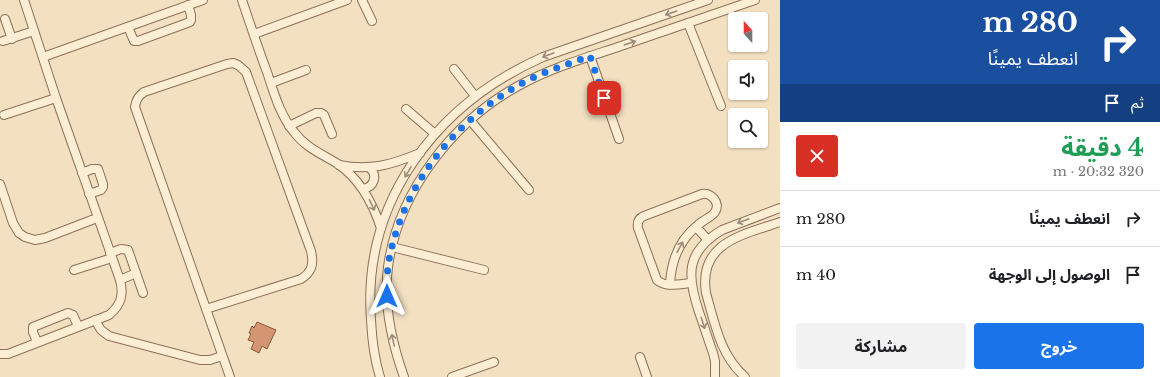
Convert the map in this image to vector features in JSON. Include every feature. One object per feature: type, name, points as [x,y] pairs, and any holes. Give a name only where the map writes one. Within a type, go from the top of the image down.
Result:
[{"type":"street","points":[[0,354],[8,354],[108,315],[120,304],[122,296],[120,280],[97,218],[24,0]]},
{"type":"street","points":[[43,57],[203,0]]},
{"type":"street","points":[[242,0],[270,83],[280,109],[289,126],[303,142],[313,150],[347,172],[370,201],[381,228]]},
{"type":"street","points":[[254,34],[348,0]]},
{"type":"street","points":[[362,0],[372,21]]},
{"type":"street","points":[[380,377],[373,353],[372,340],[370,296],[372,265],[381,228],[393,198],[420,153],[435,134],[453,114],[475,96],[495,82],[527,64],[544,56],[708,0]]},
{"type":"street","points":[[404,377],[395,349],[388,312],[387,275],[392,247],[401,219],[423,176],[442,149],[470,120],[489,105],[518,86],[549,71],[755,0]]},
{"type":"street","points":[[128,27],[132,39],[134,41],[138,41],[190,22],[191,15],[188,5]]},
{"type":"street","points":[[5,19],[12,38]]},
{"type":"street","points":[[688,23],[721,106]]},
{"type":"street","points":[[3,41],[34,31]]},
{"type":"street","points":[[605,35],[609,50]]},
{"type":"street","points":[[590,56],[619,139]]},
{"type":"street","points":[[206,309],[301,279],[308,275],[313,260],[246,72],[238,65],[233,63],[218,66],[144,92],[139,95],[135,107],[222,356],[230,377]]},
{"type":"street","points":[[454,69],[475,96]]},
{"type":"street","points":[[270,83],[306,70]]},
{"type":"street","points":[[4,115],[56,98]]},
{"type":"street","points":[[406,109],[435,134]]},
{"type":"street","points":[[289,126],[316,113],[321,113],[324,115],[332,134]]},
{"type":"street","points":[[470,120],[529,190]]},
{"type":"street","points":[[338,165],[354,168],[370,168],[396,163],[420,153]]},
{"type":"street","points":[[362,189],[370,187],[374,181],[374,174],[370,168]]},
{"type":"street","points":[[82,173],[92,169],[98,169],[103,187],[101,190],[89,194]]},
{"type":"street","points":[[0,184],[13,223],[18,233],[26,237],[35,240],[45,238],[97,218]]},
{"type":"street","points":[[670,284],[672,268],[677,251],[686,236],[716,210],[717,204],[710,194],[702,194],[644,216],[638,220],[638,228],[655,278],[661,283],[670,284],[691,283]]},
{"type":"street","points":[[715,377],[715,362],[713,353],[692,290],[691,269],[694,260],[698,252],[708,240],[722,230],[780,208]]},
{"type":"street","points":[[745,377],[733,365],[722,347],[704,284],[706,270],[711,258],[723,244],[780,222]]},
{"type":"street","points":[[696,227],[708,240]]},
{"type":"street","points":[[392,247],[484,270]]},
{"type":"street","points":[[74,270],[111,255],[121,249],[128,250],[143,293]]},
{"type":"street","points":[[120,280],[136,273]]},
{"type":"street","points":[[37,342],[33,332],[33,327],[63,315],[71,313],[78,326]]},
{"type":"street","points":[[95,320],[101,330],[109,336],[200,360],[210,360],[222,356]]},
{"type":"street","points":[[640,356],[647,377]]},
{"type":"street","points":[[452,377],[494,362]]},
{"type":"building","points":[[257,322],[276,330],[267,349],[262,346],[259,353],[251,349],[254,342],[248,340],[251,334],[249,333],[252,326],[254,328]]},
{"type":"route","points":[[387,296],[388,268],[392,247],[407,204],[432,162],[442,149],[470,120],[503,95],[518,86],[549,71],[590,56],[604,98]]}]
